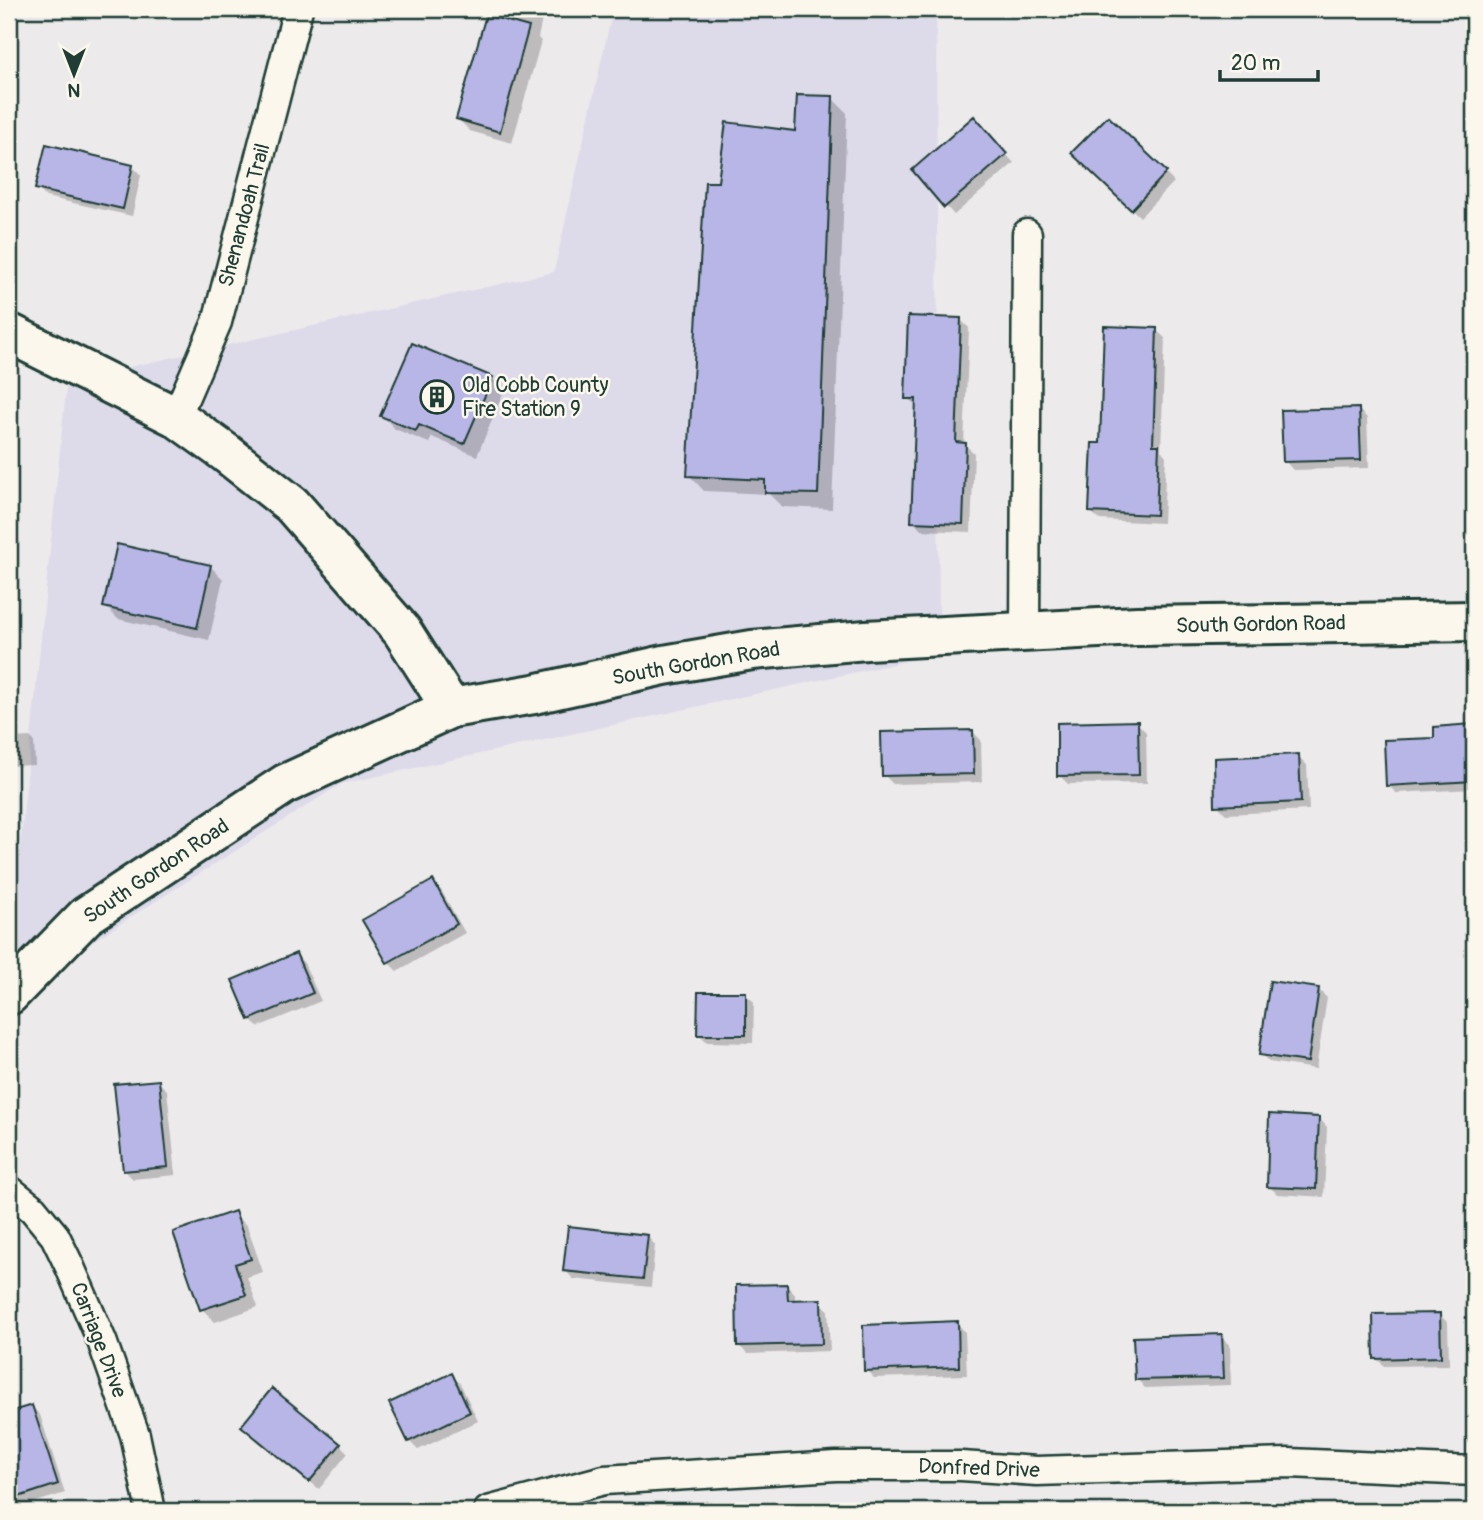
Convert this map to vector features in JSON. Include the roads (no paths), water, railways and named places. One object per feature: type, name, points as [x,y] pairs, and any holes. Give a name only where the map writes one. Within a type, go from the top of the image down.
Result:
[{"type":"street","name":"Shenandoah Trail","points":[[176,417],[217,322],[298,9]]},
{"type":"street","points":[[1025,633],[1027,234]]},
{"type":"street","points":[[9,333],[176,417],[292,505],[402,631],[451,708]]},
{"type":"street","name":"South Gordon Road","points":[[9,995],[86,916],[285,784],[451,708],[752,650],[866,640],[1137,626],[1474,621]]},
{"type":"street","name":"Carriage Drive","points":[[9,1189],[33,1209],[55,1236],[69,1265],[102,1341],[135,1435],[151,1511]]},
{"type":"street","name":"Donfred Drive","points":[[488,1511],[604,1480],[835,1466],[961,1466],[1037,1471],[1289,1463],[1474,1471]]},
{"type":"place","name":"Old Cobb County Fire Station 9","points":[[437,397]]}]
